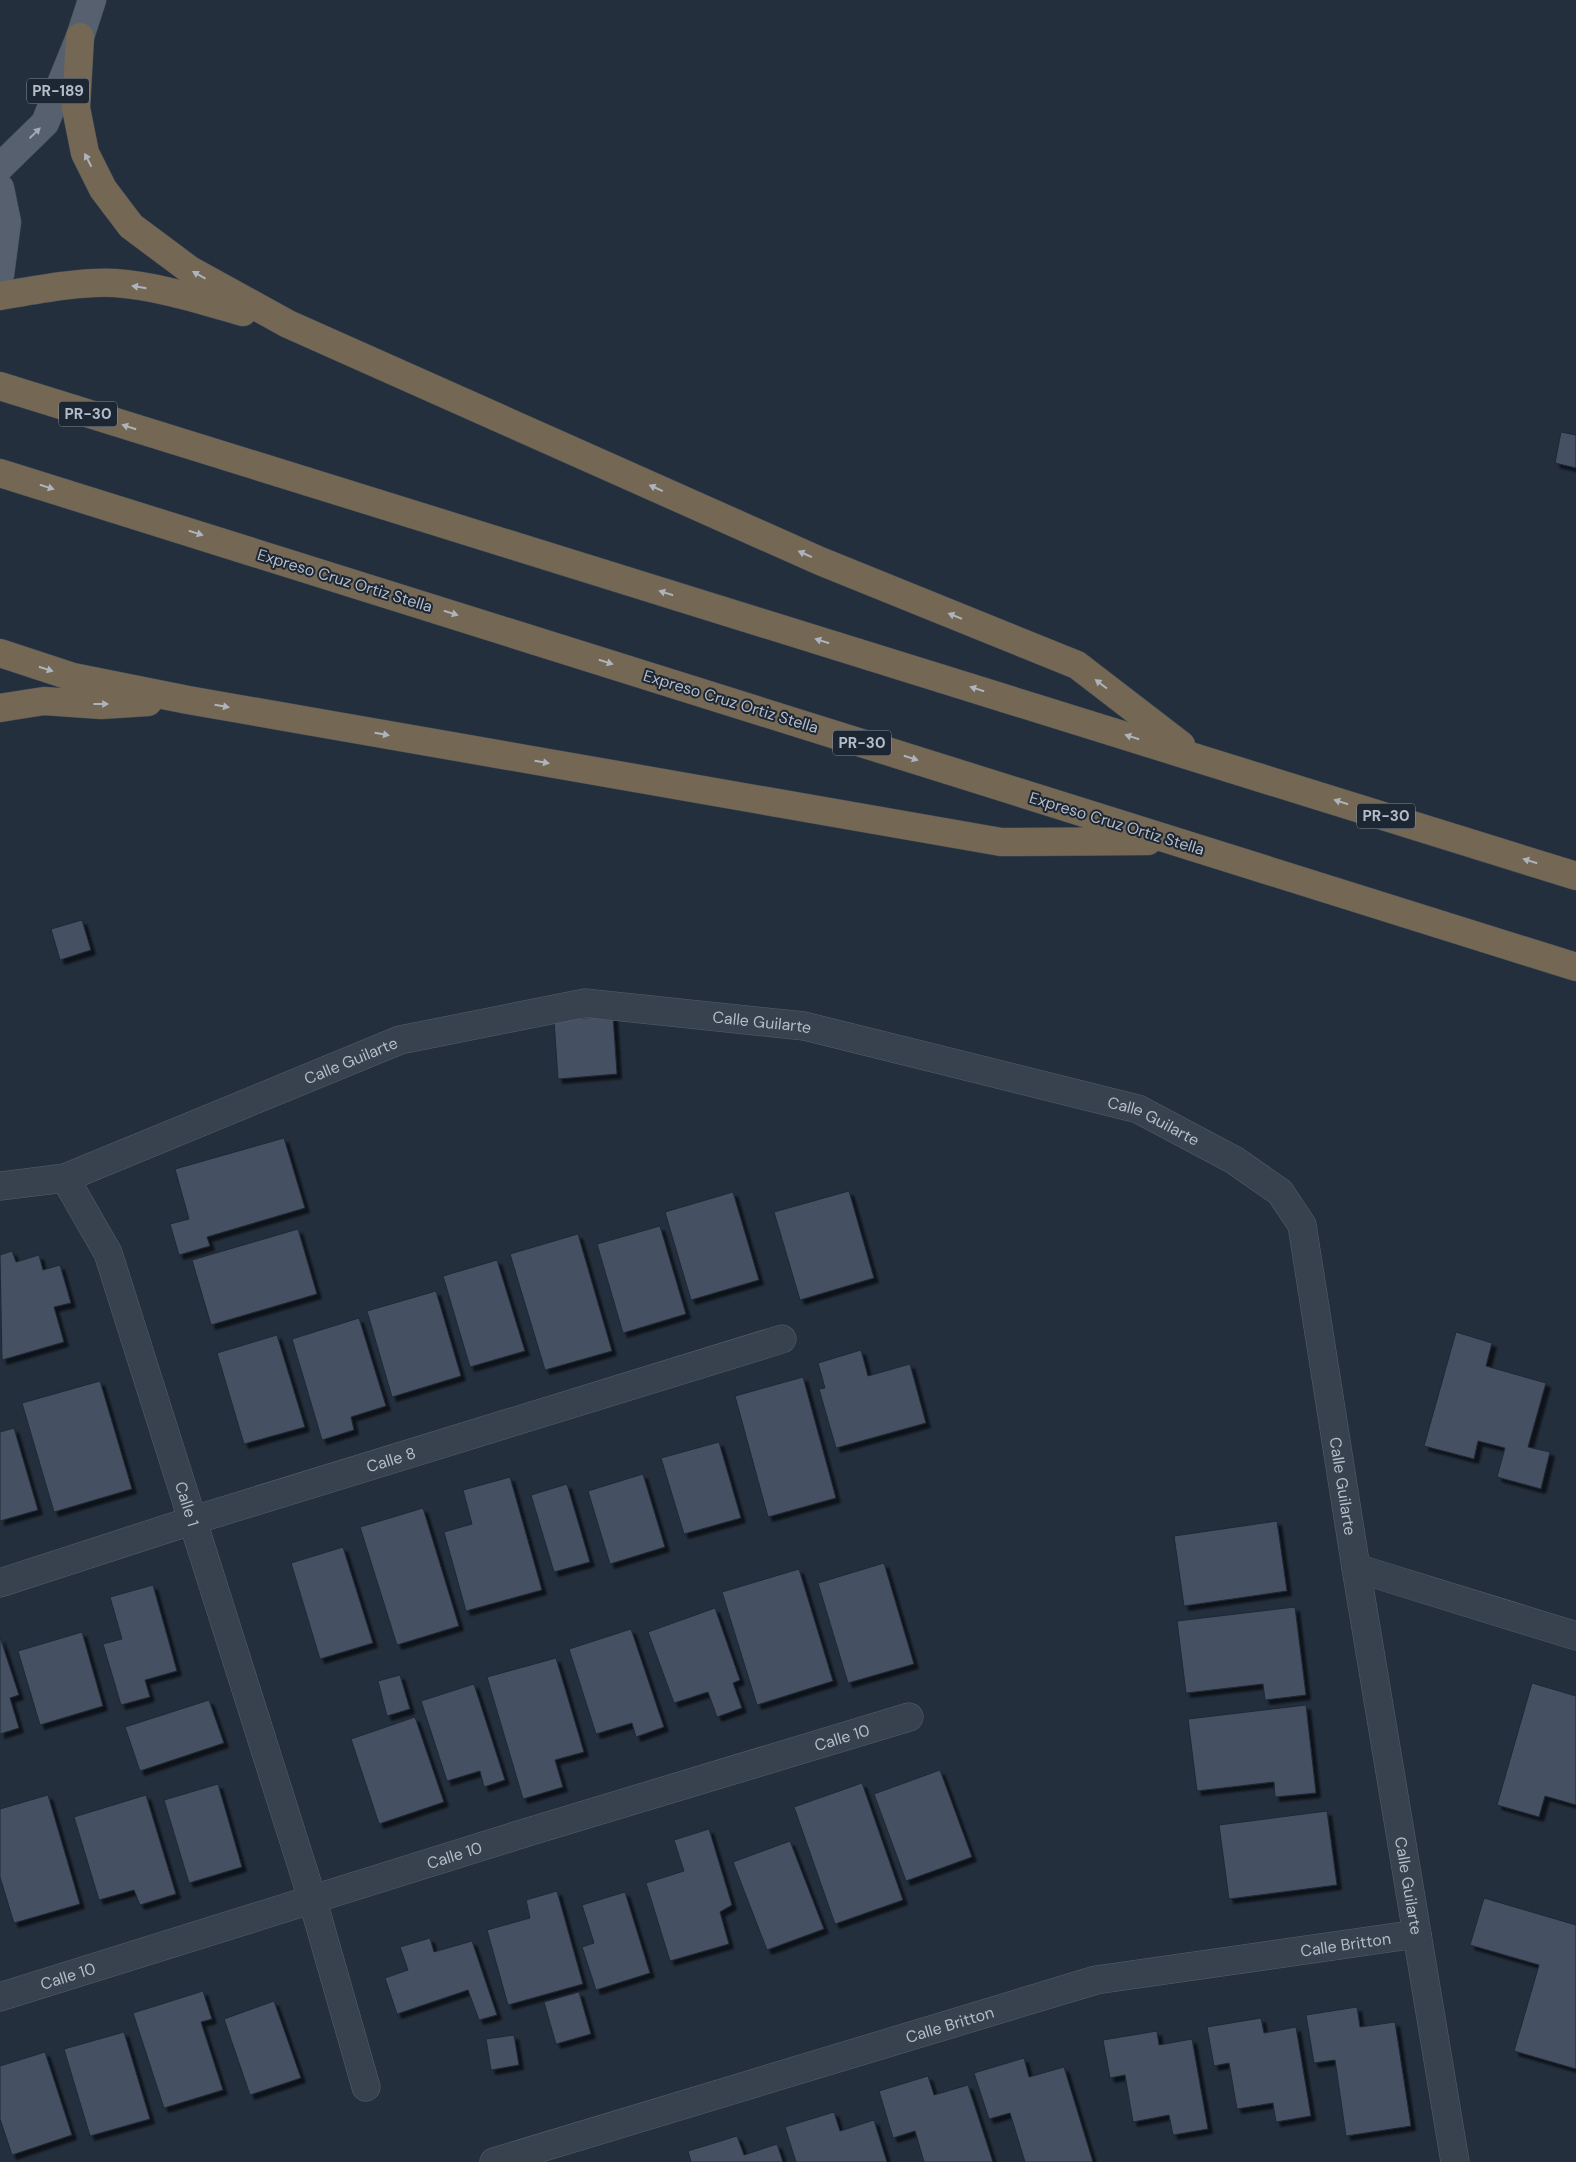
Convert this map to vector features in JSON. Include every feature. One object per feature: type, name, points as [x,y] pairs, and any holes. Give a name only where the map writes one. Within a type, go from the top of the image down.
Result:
[{"type":"highway","points":[[80,37],[76,108],[84,153],[103,189],[132,226],[190,270],[288,324],[820,561],[1077,666],[1196,756]]},
{"type":"highway","points":[[0,296],[46,288],[114,283],[178,294],[288,324]]},
{"type":"highway","name":"PR-30","points":[[0,386],[1196,756],[1576,876]]},
{"type":"highway","name":"Expreso Cruz Ortiz Stella","points":[[0,473],[149,518],[1576,967]]},
{"type":"highway","points":[[0,653],[74,678],[188,700],[1001,842],[1174,841]]},
{"type":"highway","points":[[0,708],[44,701],[101,705],[188,700]]},
{"type":"main road","name":"PR-189","points":[[0,167],[46,123],[80,37],[92,0]]},
{"type":"main road","points":[[0,188],[7,222],[0,275]]},
{"type":"street","name":"Calle Guilarte","points":[[65,1178],[400,1040],[585,1003],[804,1026],[1138,1109],[1234,1160],[1280,1192],[1302,1225],[1356,1568],[1455,2162]]},
{"type":"street","points":[[0,1186],[65,1178]]},
{"type":"street","name":"Calle 1","points":[[65,1178],[108,1254],[194,1520],[312,1898],[366,2086]]},
{"type":"street","name":"Calle 8","points":[[0,1583],[194,1520],[782,1339]]},
{"type":"street","points":[[1356,1568],[1576,1636]]},
{"type":"street","name":"Calle 10","points":[[0,1997],[312,1898],[910,1717]]},
{"type":"street","name":"Calle Britton","points":[[494,2162],[1096,1980],[1417,1934]]},
{"type":"building","points":[[1561,432],[1576,435],[1576,468],[1555,463]]},
{"type":"building","points":[[82,920],[91,950],[60,960],[51,929]]},
{"type":"building","points":[[613,1016],[617,1074],[558,1079],[554,1020]]},
{"type":"building","points":[[284,1138],[305,1208],[207,1237],[210,1246],[179,1255],[170,1224],[189,1219],[175,1169]]},
{"type":"building","points":[[849,1191],[874,1278],[800,1300],[774,1212]]},
{"type":"building","points":[[733,1192],[759,1280],[691,1300],[665,1212]]},
{"type":"building","points":[[660,1226],[686,1314],[623,1333],[597,1244]]},
{"type":"building","points":[[298,1229],[317,1294],[211,1325],[192,1260]]},
{"type":"building","points":[[578,1234],[612,1351],[545,1370],[510,1254]]},
{"type":"building","points":[[12,1251],[16,1262],[39,1255],[43,1270],[60,1265],[71,1303],[54,1307],[64,1342],[2,1360],[0,1255]]},
{"type":"building","points":[[497,1260],[525,1351],[470,1367],[443,1276]]},
{"type":"building","points":[[436,1291],[461,1376],[392,1397],[367,1311]]},
{"type":"building","points":[[359,1318],[386,1406],[351,1417],[354,1430],[322,1440],[292,1339]]},
{"type":"building","points":[[1456,1332],[1492,1343],[1486,1366],[1546,1383],[1528,1447],[1550,1452],[1541,1489],[1497,1477],[1505,1448],[1478,1441],[1474,1459],[1424,1446]]},
{"type":"building","points":[[277,1335],[305,1427],[244,1444],[217,1353]]},
{"type":"building","points":[[861,1350],[868,1376],[910,1364],[926,1423],[836,1448],[819,1389],[825,1388],[818,1363]]},
{"type":"building","points":[[803,1377],[836,1498],[768,1517],[735,1396]]},
{"type":"building","points":[[100,1381],[132,1489],[54,1512],[22,1403]]},
{"type":"building","points":[[14,1428],[38,1510],[0,1521],[0,1432]]},
{"type":"building","points":[[719,1442],[741,1518],[684,1534],[661,1458]]},
{"type":"building","points":[[643,1474],[665,1547],[610,1564],[588,1491]]},
{"type":"building","points":[[510,1477],[542,1590],[466,1611],[444,1532],[472,1524],[463,1490]]},
{"type":"building","points":[[567,1484],[590,1562],[554,1572],[531,1495]]},
{"type":"building","points":[[423,1508],[459,1626],[397,1645],[360,1527]]},
{"type":"building","points":[[1277,1521],[1287,1591],[1184,1606],[1174,1536]]},
{"type":"building","points":[[343,1547],[373,1643],[320,1659],[291,1563]]},
{"type":"building","points":[[884,1563],[914,1664],[848,1683],[818,1583]]},
{"type":"building","points":[[799,1569],[833,1681],[757,1705],[722,1592]]},
{"type":"building","points":[[153,1585],[177,1671],[145,1680],[150,1697],[121,1705],[103,1644],[122,1639],[110,1597]]},
{"type":"building","points":[[1295,1607],[1306,1695],[1265,1700],[1263,1684],[1186,1693],[1177,1621]]},
{"type":"building","points":[[715,1608],[740,1680],[733,1683],[742,1708],[717,1717],[708,1692],[674,1703],[648,1632]]},
{"type":"building","points":[[631,1629],[664,1727],[636,1737],[632,1723],[596,1734],[569,1649]]},
{"type":"building","points":[[82,1632],[103,1706],[40,1725],[18,1651]]},
{"type":"building","points":[[0,1637],[19,1695],[10,1698],[19,1728],[0,1734]]},
{"type":"building","points":[[556,1658],[584,1752],[555,1760],[563,1787],[523,1799],[487,1677]]},
{"type":"building","points":[[400,1675],[410,1709],[387,1716],[378,1681]]},
{"type":"building","points":[[1532,1683],[1576,1696],[1576,1805],[1545,1796],[1539,1817],[1497,1805]]},
{"type":"building","points":[[474,1684],[505,1780],[484,1787],[480,1771],[447,1781],[421,1701]]},
{"type":"building","points":[[209,1700],[224,1743],[140,1771],[125,1727]]},
{"type":"building","points":[[1306,1705],[1316,1793],[1275,1797],[1274,1782],[1197,1791],[1188,1719]]},
{"type":"building","points":[[415,1717],[444,1802],[379,1824],[351,1739]]},
{"type":"building","points":[[940,1770],[972,1857],[906,1881],[874,1794]]},
{"type":"building","points":[[862,1783],[903,1900],[835,1924],[794,1807]]},
{"type":"building","points":[[218,1784],[242,1867],[189,1883],[164,1800]]},
{"type":"building","points":[[48,1795],[80,1904],[14,1923],[0,1877],[0,1809]]},
{"type":"building","points":[[146,1795],[176,1894],[140,1905],[134,1890],[99,1900],[74,1817]]},
{"type":"building","points":[[1327,1811],[1337,1885],[1229,1899],[1219,1825]]},
{"type":"building","points":[[709,1829],[732,1905],[720,1912],[729,1944],[670,1961],[646,1883],[684,1871],[674,1840]]},
{"type":"building","points":[[790,1841],[824,1929],[767,1950],[733,1862]]},
{"type":"building","points":[[557,1891],[583,1984],[508,2005],[487,1930],[530,1918],[526,1900]]},
{"type":"building","points":[[625,1892],[650,1973],[596,1990],[582,1947],[594,1943],[582,1905]]},
{"type":"building","points":[[1484,1898],[1576,1925],[1576,2069],[1514,2051],[1539,1965],[1470,1945]]},
{"type":"building","points":[[430,1938],[434,1952],[472,1941],[497,2015],[479,2020],[468,1990],[397,2014],[385,1978],[408,1970],[400,1947]]},
{"type":"building","points":[[203,1991],[212,2019],[201,2022],[223,2090],[164,2108],[133,2013]]},
{"type":"building","points":[[579,1992],[591,2034],[556,2044],[544,2002]]},
{"type":"building","points":[[274,2001],[301,2078],[250,2095],[224,2019]]},
{"type":"building","points":[[1357,2007],[1360,2027],[1395,2022],[1411,2126],[1346,2136],[1335,2060],[1314,2063],[1306,2015]]},
{"type":"building","points":[[1261,2018],[1264,2033],[1296,2027],[1311,2116],[1276,2122],[1273,2103],[1237,2109],[1229,2063],[1214,2066],[1207,2027]]},
{"type":"building","points":[[1157,2031],[1159,2045],[1192,2039],[1208,2129],[1173,2135],[1169,2115],[1133,2122],[1125,2075],[1110,2078],[1103,2040]]},
{"type":"building","points":[[124,2032],[150,2119],[90,2136],[64,2049]]},
{"type":"building","points":[[514,2035],[519,2065],[491,2070],[486,2039]]},
{"type":"building","points":[[45,2052],[72,2135],[12,2155],[0,2119],[0,2066]]},
{"type":"building","points":[[1024,2058],[1029,2077],[1064,2067],[1093,2162],[1025,2162],[1010,2113],[989,2119],[974,2073]]},
{"type":"building","points":[[928,2076],[934,2095],[968,2085],[993,2162],[924,2162],[915,2131],[893,2138],[879,2091]]},
{"type":"building","points":[[834,2112],[840,2131],[874,2120],[887,2162],[796,2162],[785,2127]]},
{"type":"building","points":[[737,2136],[744,2155],[777,2144],[783,2162],[691,2162],[688,2151]]}]
